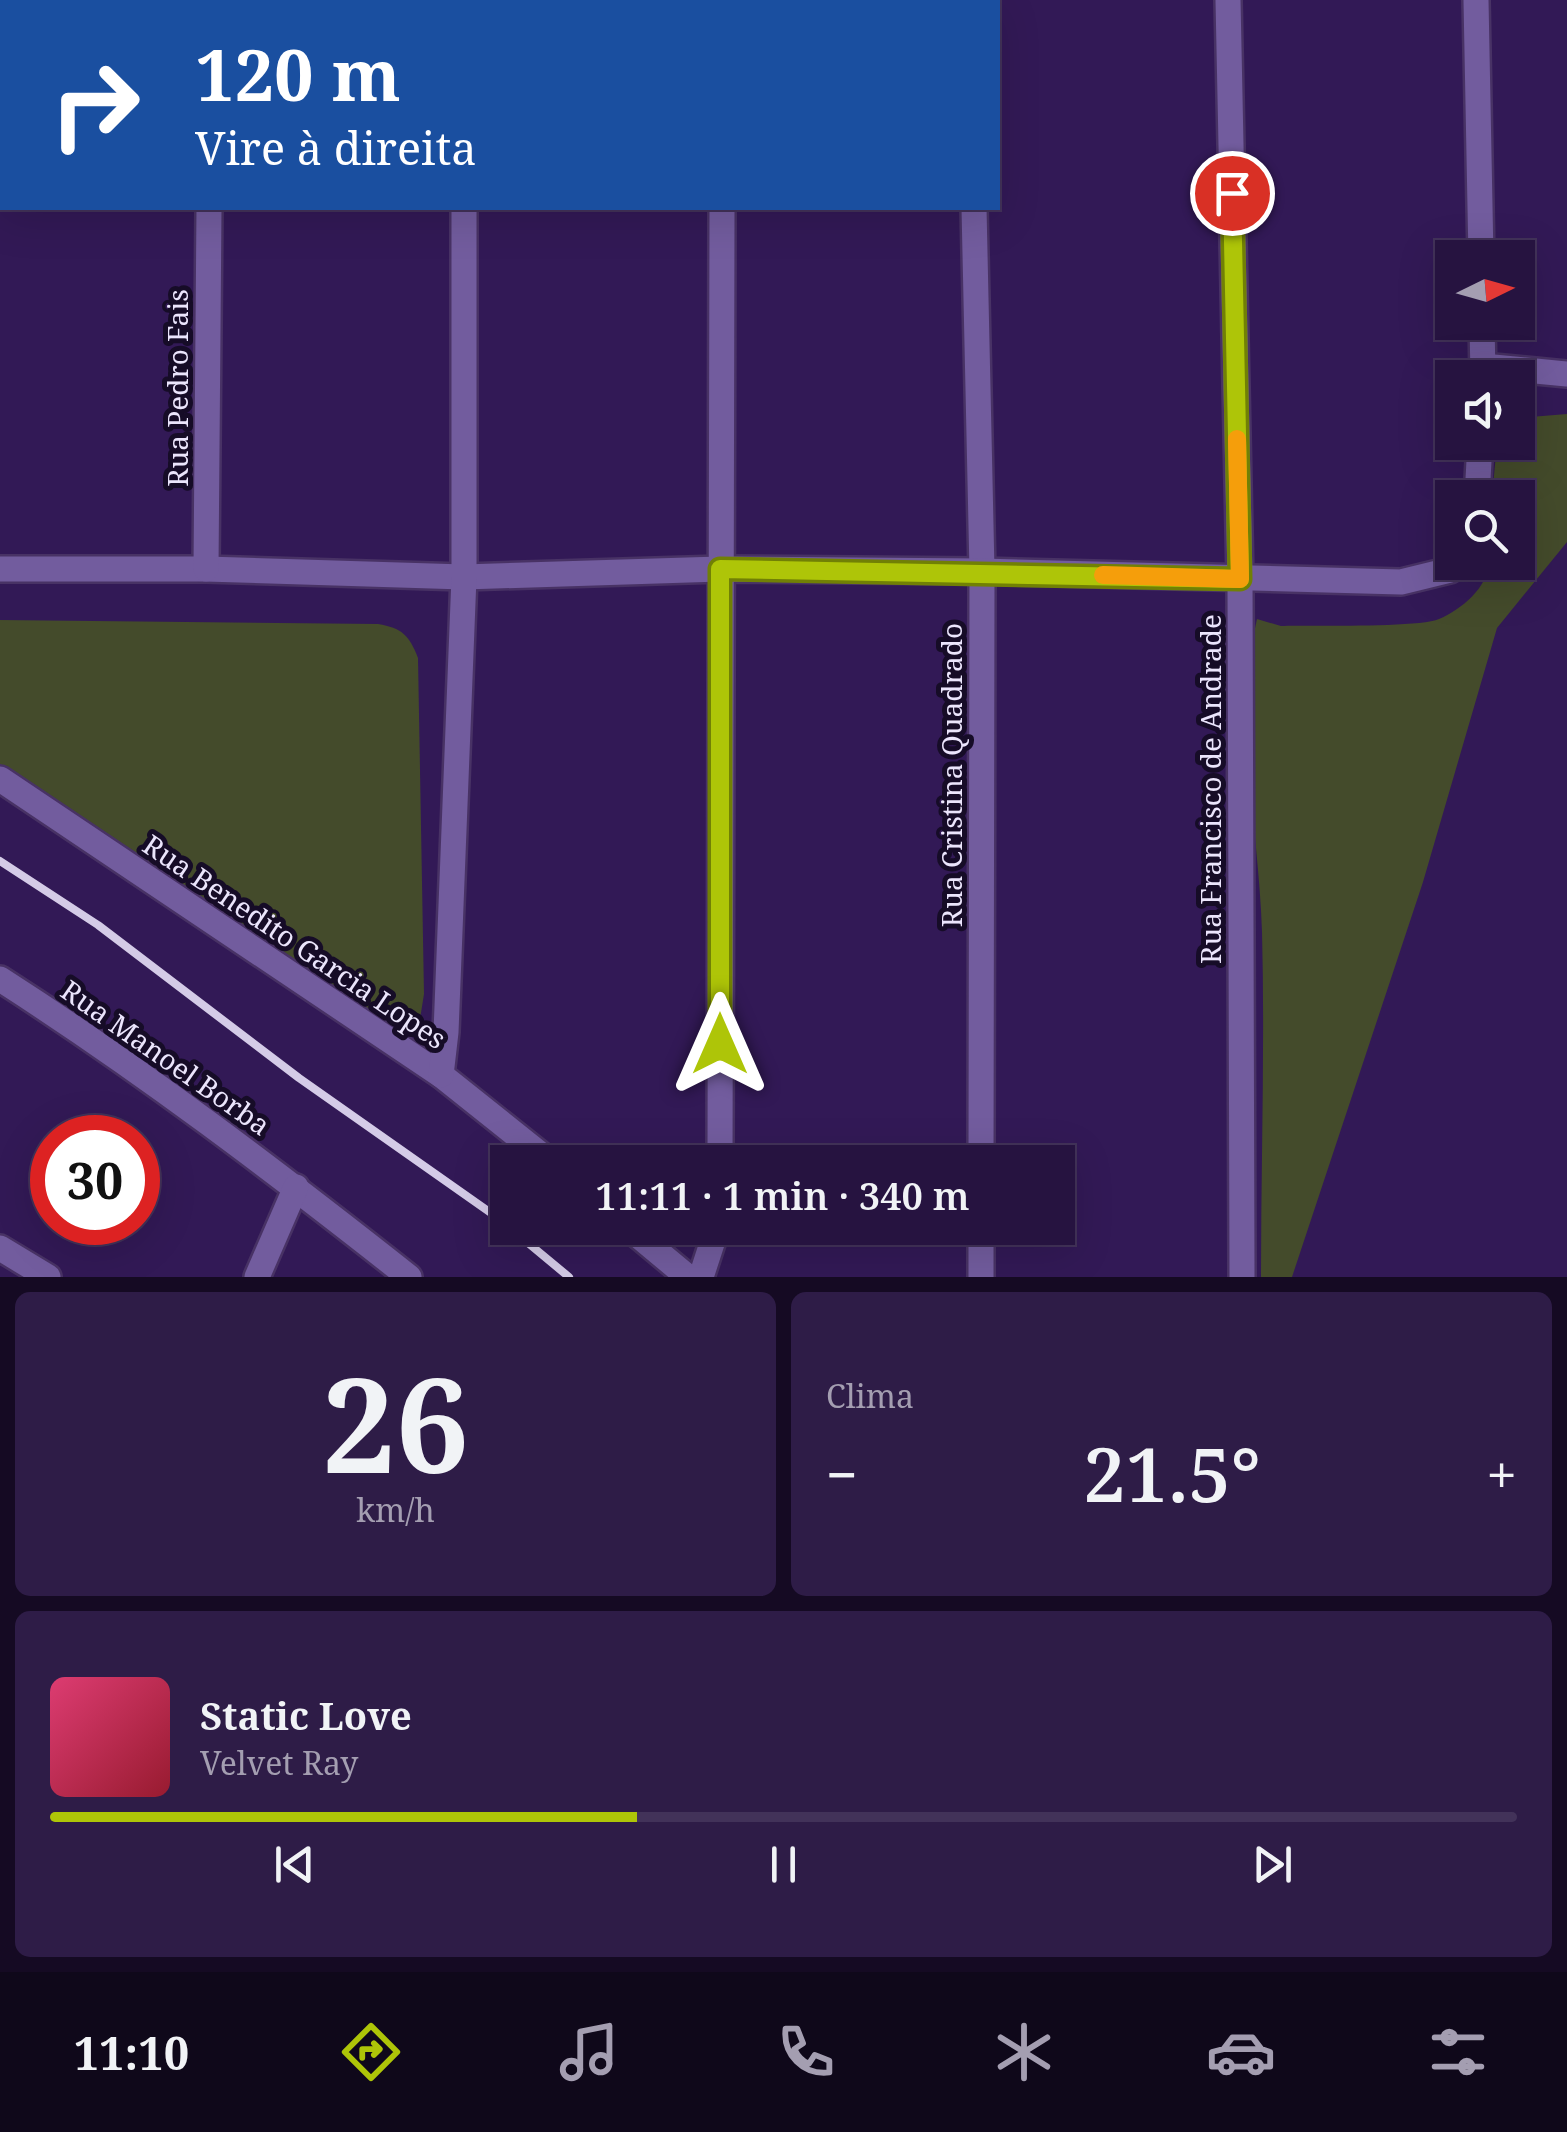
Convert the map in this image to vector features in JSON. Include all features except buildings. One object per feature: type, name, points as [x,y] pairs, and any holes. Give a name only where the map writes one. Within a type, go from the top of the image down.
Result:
[{"type":"street","name":"Rua Francisco de Andrade","points":[[1228,0],[1240,579],[1242,1277]]},
{"type":"street","points":[[1476,0],[1481,240]]},
{"type":"street","name":"Rua Pedro Fais","points":[[206,569],[209,210]]},
{"type":"street","points":[[440,1075],[446,1032],[464,578],[464,210]]},
{"type":"street","points":[[720,1145],[722,210]]},
{"type":"street","name":"Rua Cristina Quadrado","points":[[974,210],[982,571],[981,1145]]},
{"type":"street","points":[[1535,373],[1567,374]]},
{"type":"street","points":[[0,569],[206,569],[464,578],[720,569],[982,571],[1401,582],[1435,572]]},
{"type":"street","name":"Rua Benedito Garcia Lopes","points":[[0,779],[440,1075],[529,1145]]},
{"type":"street","name":"Rua Manoel Borba","points":[[0,978],[104,1046],[296,1187],[409,1277]]},
{"type":"street","points":[[257,1277],[296,1187]]},
{"type":"street","points":[[650,1245],[688,1277]]},
{"type":"street","points":[[701,1277],[711,1245]]},
{"type":"street","points":[[981,1245],[981,1277]]},
{"type":"street","points":[[0,1248],[48,1277]]},
{"type":"green space","points":[[1567,414],[1567,542],[1497,628],[1423,882],[1292,1277],[1261,1277],[1262,932],[1247,735],[1250,657],[1257,619],[1281,626],[1427,622],[1456,610],[1484,580],[1535,580],[1535,480],[1494,480],[1495,460],[1535,460],[1535,417]]},
{"type":"green space","points":[[0,620],[378,624],[404,634],[418,658],[424,994],[420,1019],[405,1033],[391,1030],[0,770]]},
{"type":"railway","points":[[0,861],[98,925],[299,1078],[490,1212]]},
{"type":"railway","points":[[530,1245],[569,1277]]},
{"type":"slow traffic","points":[[1103,575],[1240,579],[1237,439]]},
{"type":"route","points":[[720,1044],[720,569],[982,571],[1240,579],[1232,193]]}]
